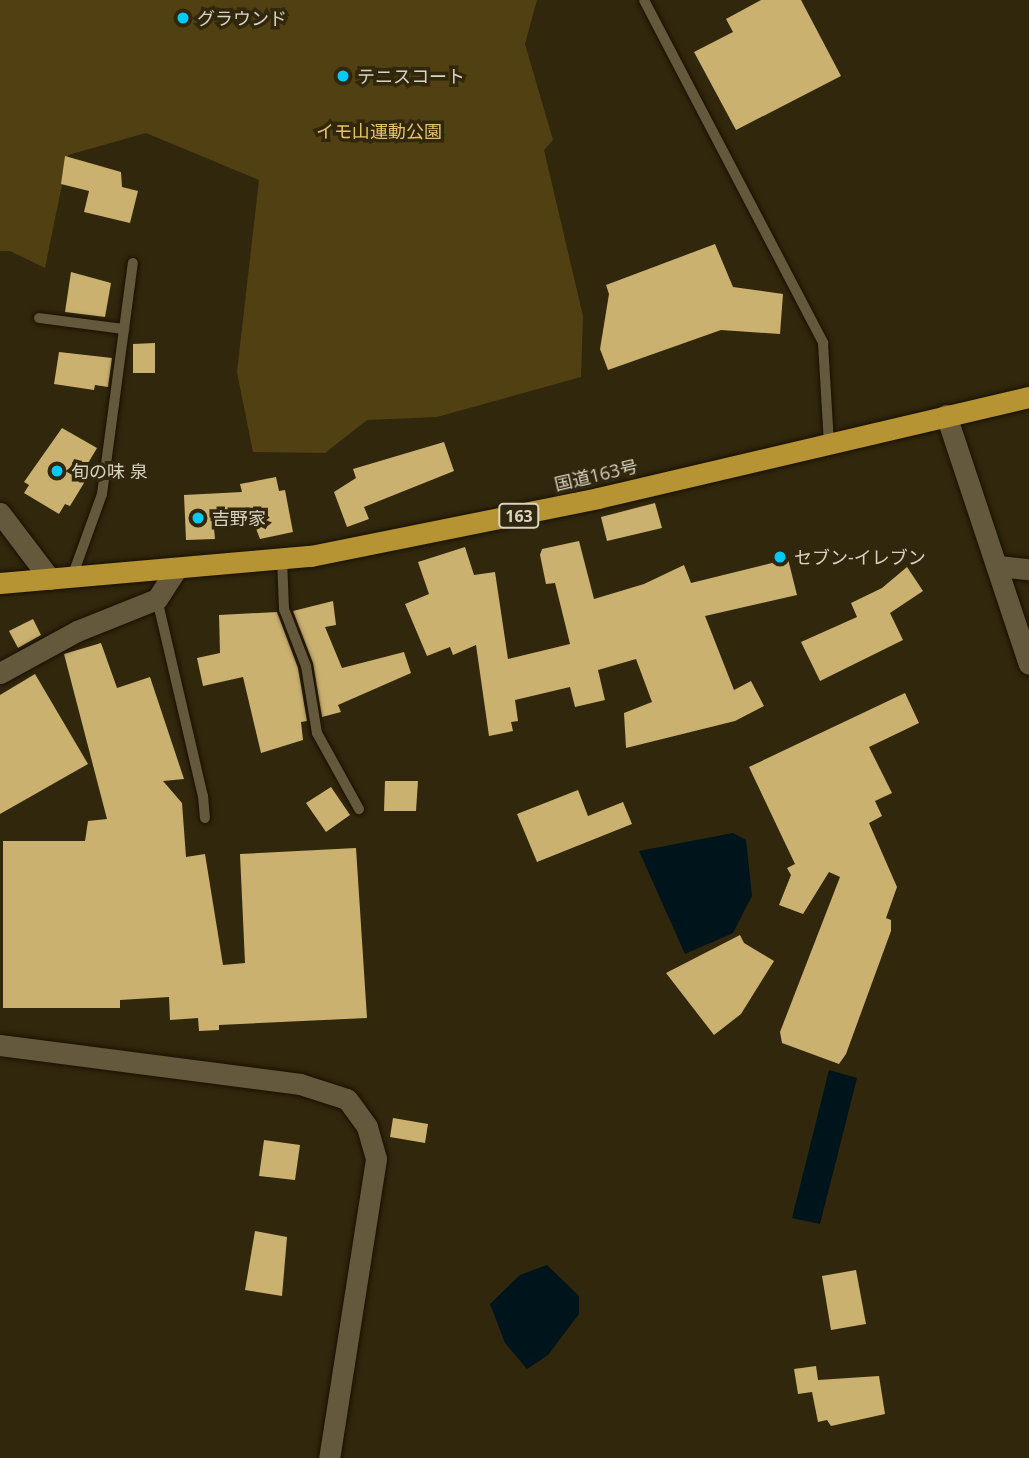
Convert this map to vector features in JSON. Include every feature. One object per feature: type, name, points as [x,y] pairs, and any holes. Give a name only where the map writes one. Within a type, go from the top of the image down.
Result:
[{"type":"highway","name":"国道163号","points":[[0,583],[175,571],[282,559],[452,530],[1029,397]]},
{"type":"street","points":[[946,415],[1029,664]]},
{"type":"street","points":[[0,513],[50,579]]},
{"type":"street","points":[[998,566],[1029,569]]},
{"type":"street","points":[[0,673],[77,631],[158,599],[175,571]]},
{"type":"street","points":[[0,1045],[300,1084],[347,1099],[367,1127],[376,1159],[328,1458]]},
{"type":"lane","points":[[644,0],[823,343],[829,443]]},
{"type":"lane","points":[[72,578],[102,494],[133,264]]},
{"type":"lane","points":[[38,318],[124,330]]},
{"type":"lane","points":[[282,559],[284,609],[306,666],[317,733],[359,809]]},
{"type":"lane","points":[[158,599],[204,796],[205,818]]},
{"type":"green space","name":"イモ山運動公園","points":[[0,0],[537,0],[525,44],[553,140],[544,150],[583,316],[581,377],[437,417],[367,420],[325,453],[253,452],[237,372],[259,180],[146,133],[68,155],[45,268],[10,251],[0,251]]},
{"type":"water","points":[[733,833],[746,840],[752,896],[733,933],[685,954],[639,851]]},
{"type":"water","points":[[829,1070],[857,1078],[820,1224],[792,1218]]},
{"type":"water","points":[[547,1265],[579,1296],[579,1314],[548,1355],[527,1369],[505,1343],[490,1304],[520,1275]]},
{"type":"building","points":[[761,0],[801,0],[841,76],[736,130],[694,52],[733,32],[726,19]]},
{"type":"building","points":[[65,156],[121,172],[122,187],[138,191],[130,223],[84,212],[89,191],[61,184]]},
{"type":"building","points":[[715,244],[733,287],[783,294],[780,334],[721,330],[608,370],[600,349],[609,294],[606,285]]},
{"type":"building","points":[[71,272],[111,283],[105,317],[65,312]]},
{"type":"building","points":[[155,343],[155,373],[133,373],[133,344]]},
{"type":"building","points":[[59,352],[112,358],[108,387],[95,385],[94,390],[54,384]]},
{"type":"building","name":"旬の味 泉","points":[[62,428],[97,448],[81,475],[87,478],[70,506],[65,504],[59,514],[24,493],[29,485],[24,482]]},
{"type":"building","points":[[444,442],[454,471],[364,507],[369,519],[347,527],[334,492],[356,478],[353,469]]},
{"type":"building","points":[[276,477],[279,491],[285,490],[293,532],[260,539],[250,513],[213,518],[215,539],[186,540],[184,495],[242,492],[240,484]]},
{"type":"building","points":[[655,503],[662,528],[607,541],[601,517]]},
{"type":"building","points":[[579,541],[594,599],[644,584],[684,565],[691,583],[788,559],[797,595],[705,616],[734,690],[751,681],[764,706],[735,721],[626,748],[624,713],[652,702],[636,659],[598,670],[605,700],[575,707],[570,687],[515,700],[518,721],[511,722],[513,731],[489,736],[476,645],[453,655],[450,647],[427,656],[405,604],[429,594],[418,562],[465,547],[474,575],[495,572],[508,659],[570,644],[555,583],[546,584],[540,555],[542,549]]},
{"type":"building","points":[[907,567],[923,591],[890,613],[903,640],[820,681],[801,642],[857,617],[851,603],[882,588]]},
{"type":"building","points":[[333,601],[336,625],[325,627],[342,668],[404,652],[411,673],[338,705],[341,712],[322,717],[313,663],[293,611]]},
{"type":"building","points":[[277,612],[298,668],[307,721],[301,722],[303,740],[261,753],[243,677],[203,686],[197,658],[220,653],[219,615]]},
{"type":"building","points":[[33,619],[41,635],[18,648],[9,631]]},
{"type":"building","points":[[101,643],[117,688],[150,677],[184,779],[163,781],[182,803],[186,857],[205,854],[223,965],[245,963],[240,854],[356,848],[367,1018],[219,1025],[219,1030],[199,1031],[198,1018],[170,1020],[169,997],[120,1000],[120,1008],[3,1008],[3,841],[85,841],[88,821],[107,819],[64,654]]},
{"type":"building","points":[[35,674],[88,764],[0,814],[0,695]]},
{"type":"building","points":[[905,693],[919,723],[869,747],[892,793],[875,801],[882,816],[869,823],[897,887],[886,918],[891,920],[891,931],[846,1054],[839,1064],[782,1043],[780,1032],[840,877],[829,872],[803,914],[779,905],[791,875],[787,868],[795,864],[749,767]]},
{"type":"building","points":[[385,781],[418,781],[416,811],[384,811]]},
{"type":"building","points":[[331,787],[350,815],[326,832],[306,803]]},
{"type":"building","points":[[578,790],[588,816],[623,802],[632,824],[537,862],[517,814]]},
{"type":"building","points":[[740,935],[744,943],[774,961],[741,1014],[714,1035],[666,973]]},
{"type":"building","points":[[393,1118],[428,1124],[425,1143],[390,1137]]},
{"type":"building","points":[[264,1140],[300,1145],[295,1180],[259,1176]]},
{"type":"building","points":[[255,1231],[287,1237],[282,1296],[245,1290]]},
{"type":"building","points":[[856,1270],[866,1324],[831,1330],[822,1276]]},
{"type":"building","points":[[816,1366],[818,1380],[879,1376],[885,1414],[831,1426],[827,1420],[818,1422],[812,1392],[798,1394],[794,1369]]},
{"type":"place","name":"グラウンド","points":[[183,18]]},
{"type":"place","name":"テニスコート","points":[[343,76]]},
{"type":"place","name":"旬の味 泉","points":[[57,471]]},
{"type":"place","name":"吉野家","points":[[198,518]]},
{"type":"place","name":"セブン-イレブン","points":[[780,557]]}]
